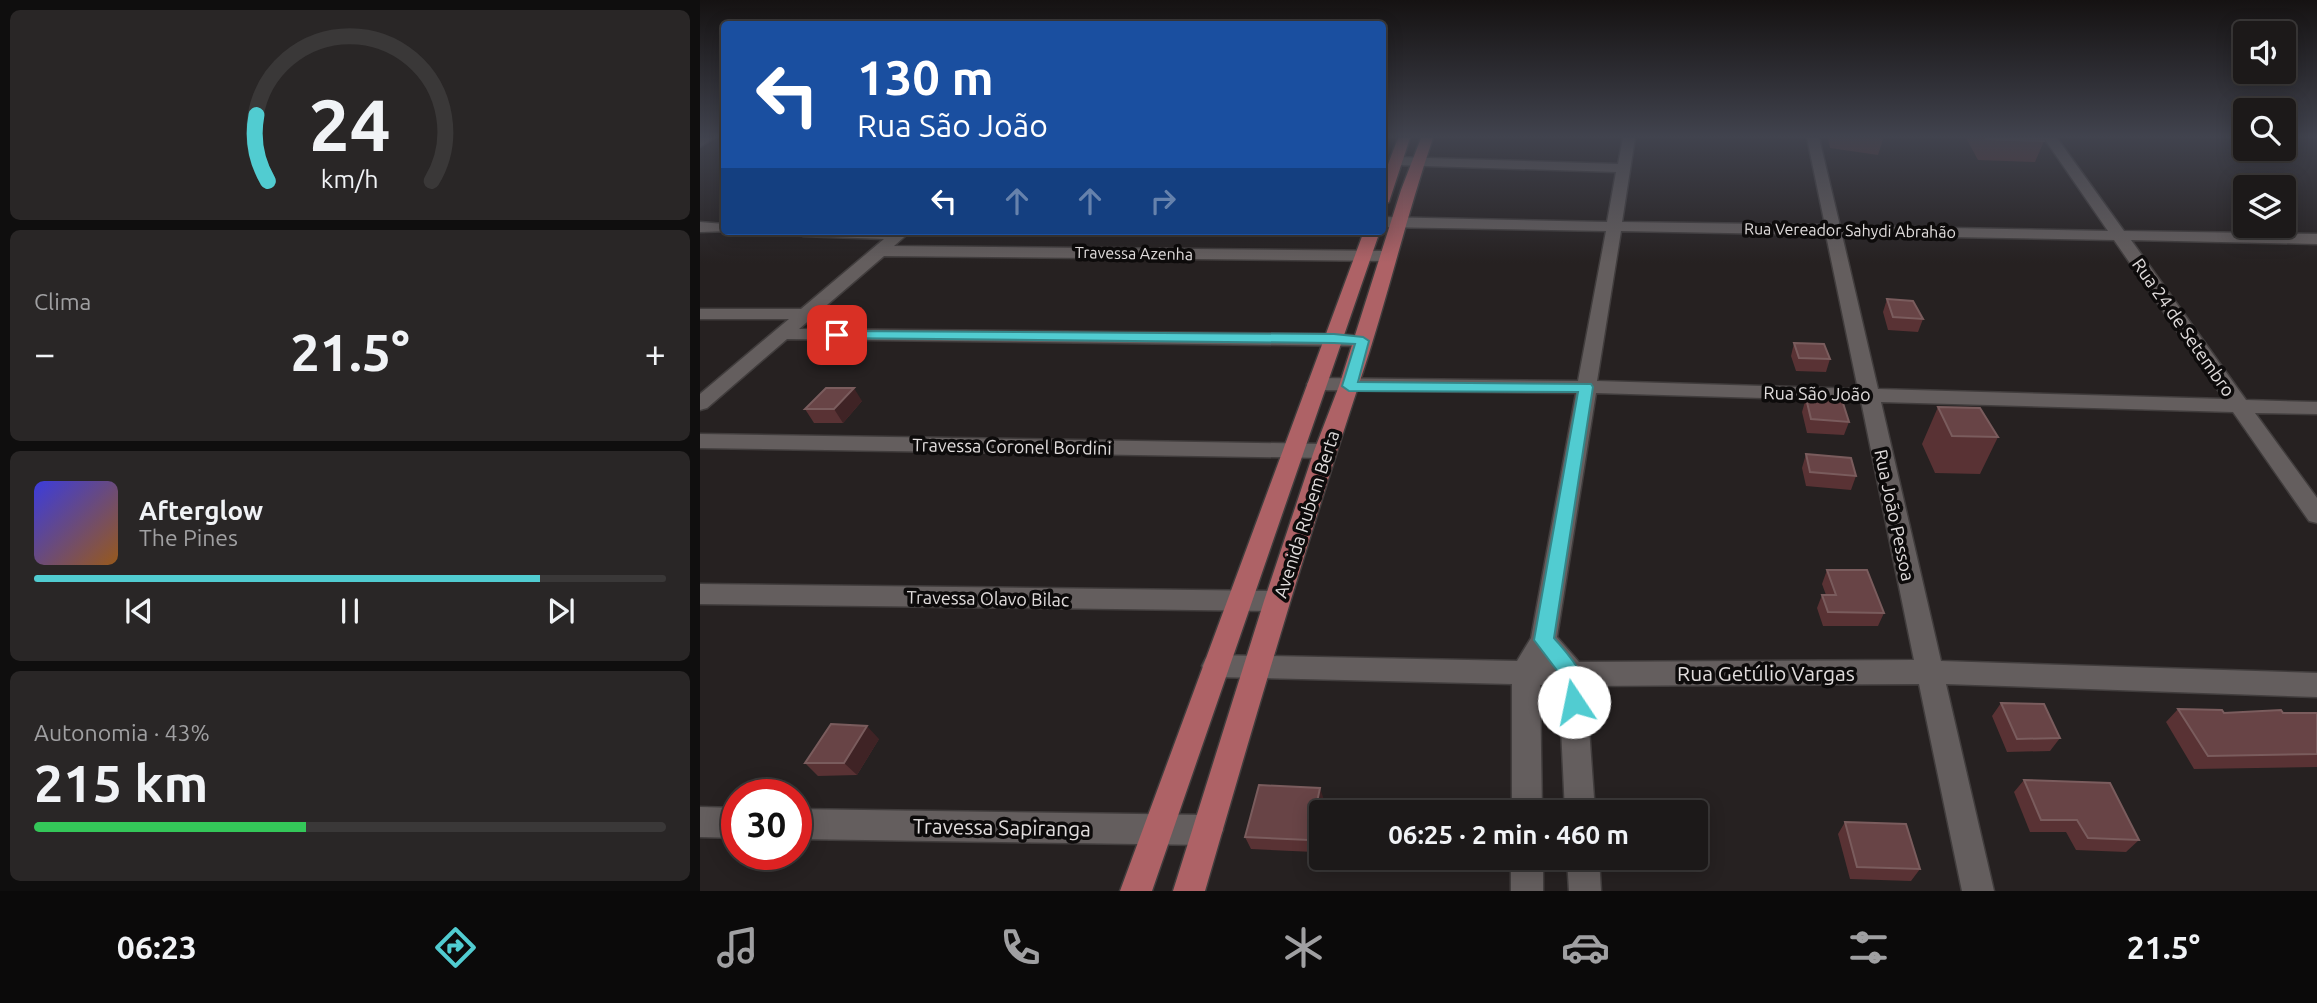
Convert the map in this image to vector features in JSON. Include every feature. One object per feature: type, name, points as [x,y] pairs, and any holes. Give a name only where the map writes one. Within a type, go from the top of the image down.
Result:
[{"type":"main road","name":"Avenida Rubem Berta","points":[[1189,891],[1277,601],[1389,256],[1390,193]]},
{"type":"main road","name":"Avenida Rubem Berta","points":[[1136,891],[1371,235]]},
{"type":"street","points":[[1527,800],[1526,671],[1544,640],[1613,225],[1623,180]]},
{"type":"street","name":"Rua João Pessoa","points":[[1821,180],[1978,891]]},
{"type":"street","name":"Rua 24 de Setembro","points":[[2080,180],[2317,515]]},
{"type":"street","name":"Rua Vereador Sahydi Abrahão","points":[[1391,222],[2317,239]]},
{"type":"street","points":[[700,227],[721,228]]},
{"type":"street","points":[[700,404],[898,235]]},
{"type":"street","name":"Travessa Azenha","points":[[880,251],[1389,256]]},
{"type":"street","points":[[700,314],[804,314]]},
{"type":"street","points":[[782,334],[1334,338],[1363,341]]},
{"type":"street","name":"Rua São João","points":[[1317,384],[1586,387],[2317,408]]},
{"type":"street","name":"Travessa Coronel Bordini","points":[[700,441],[1325,451]]},
{"type":"street","name":"Travessa Olavo Bilac","points":[[700,594],[1277,601]]},
{"type":"street","points":[[1544,640],[1572,674],[1579,800]]},
{"type":"street","name":"Rua Getúlio Vargas","points":[[1215,666],[1572,674],[1929,672],[2317,685]]},
{"type":"street","points":[[700,822],[721,823]]},
{"type":"street","name":"Travessa Sapiranga","points":[[812,824],[1207,830]]},
{"type":"street","points":[[1527,870],[1527,891]]},
{"type":"street","points":[[1584,870],[1585,891]]},
{"type":"building","points":[[1887,299],[1913,301],[1923,319],[1893,317]]},
{"type":"building","points":[[1794,343],[1824,344],[1830,359],[1799,358]]},
{"type":"building","points":[[826,388],[854,388],[834,409],[805,409]]},
{"type":"building","points":[[1806,398],[1842,400],[1849,422],[1811,419]]},
{"type":"building","points":[[1938,407],[1980,408],[1998,437],[1952,436]]},
{"type":"building","points":[[1806,454],[1851,458],[1856,476],[1810,472]]},
{"type":"building","points":[[1827,570],[1867,570],[1884,613],[1828,612],[1822,595],[1836,595]]},
{"type":"building","points":[[2001,703],[2044,704],[2060,738],[2017,739]]},
{"type":"building","points":[[2178,709],[2222,710],[2224,713],[2281,710],[2283,713],[2317,713],[2317,754],[2208,756]]},
{"type":"building","points":[[831,724],[867,726],[844,763],[805,763]]},
{"type":"building","points":[[2024,780],[2110,783],[2139,840],[2088,838],[2077,820],[2041,820]]},
{"type":"building","points":[[1259,785],[1320,788],[1317,800],[1309,800],[1309,840],[1245,837]]},
{"type":"building","points":[[1845,822],[1906,824],[1920,869],[1857,867]]},
{"type":"route","points":[[837,335],[1334,338],[1363,341],[1349,386],[1586,387],[1544,640],[1572,674],[1574,702]]}]
